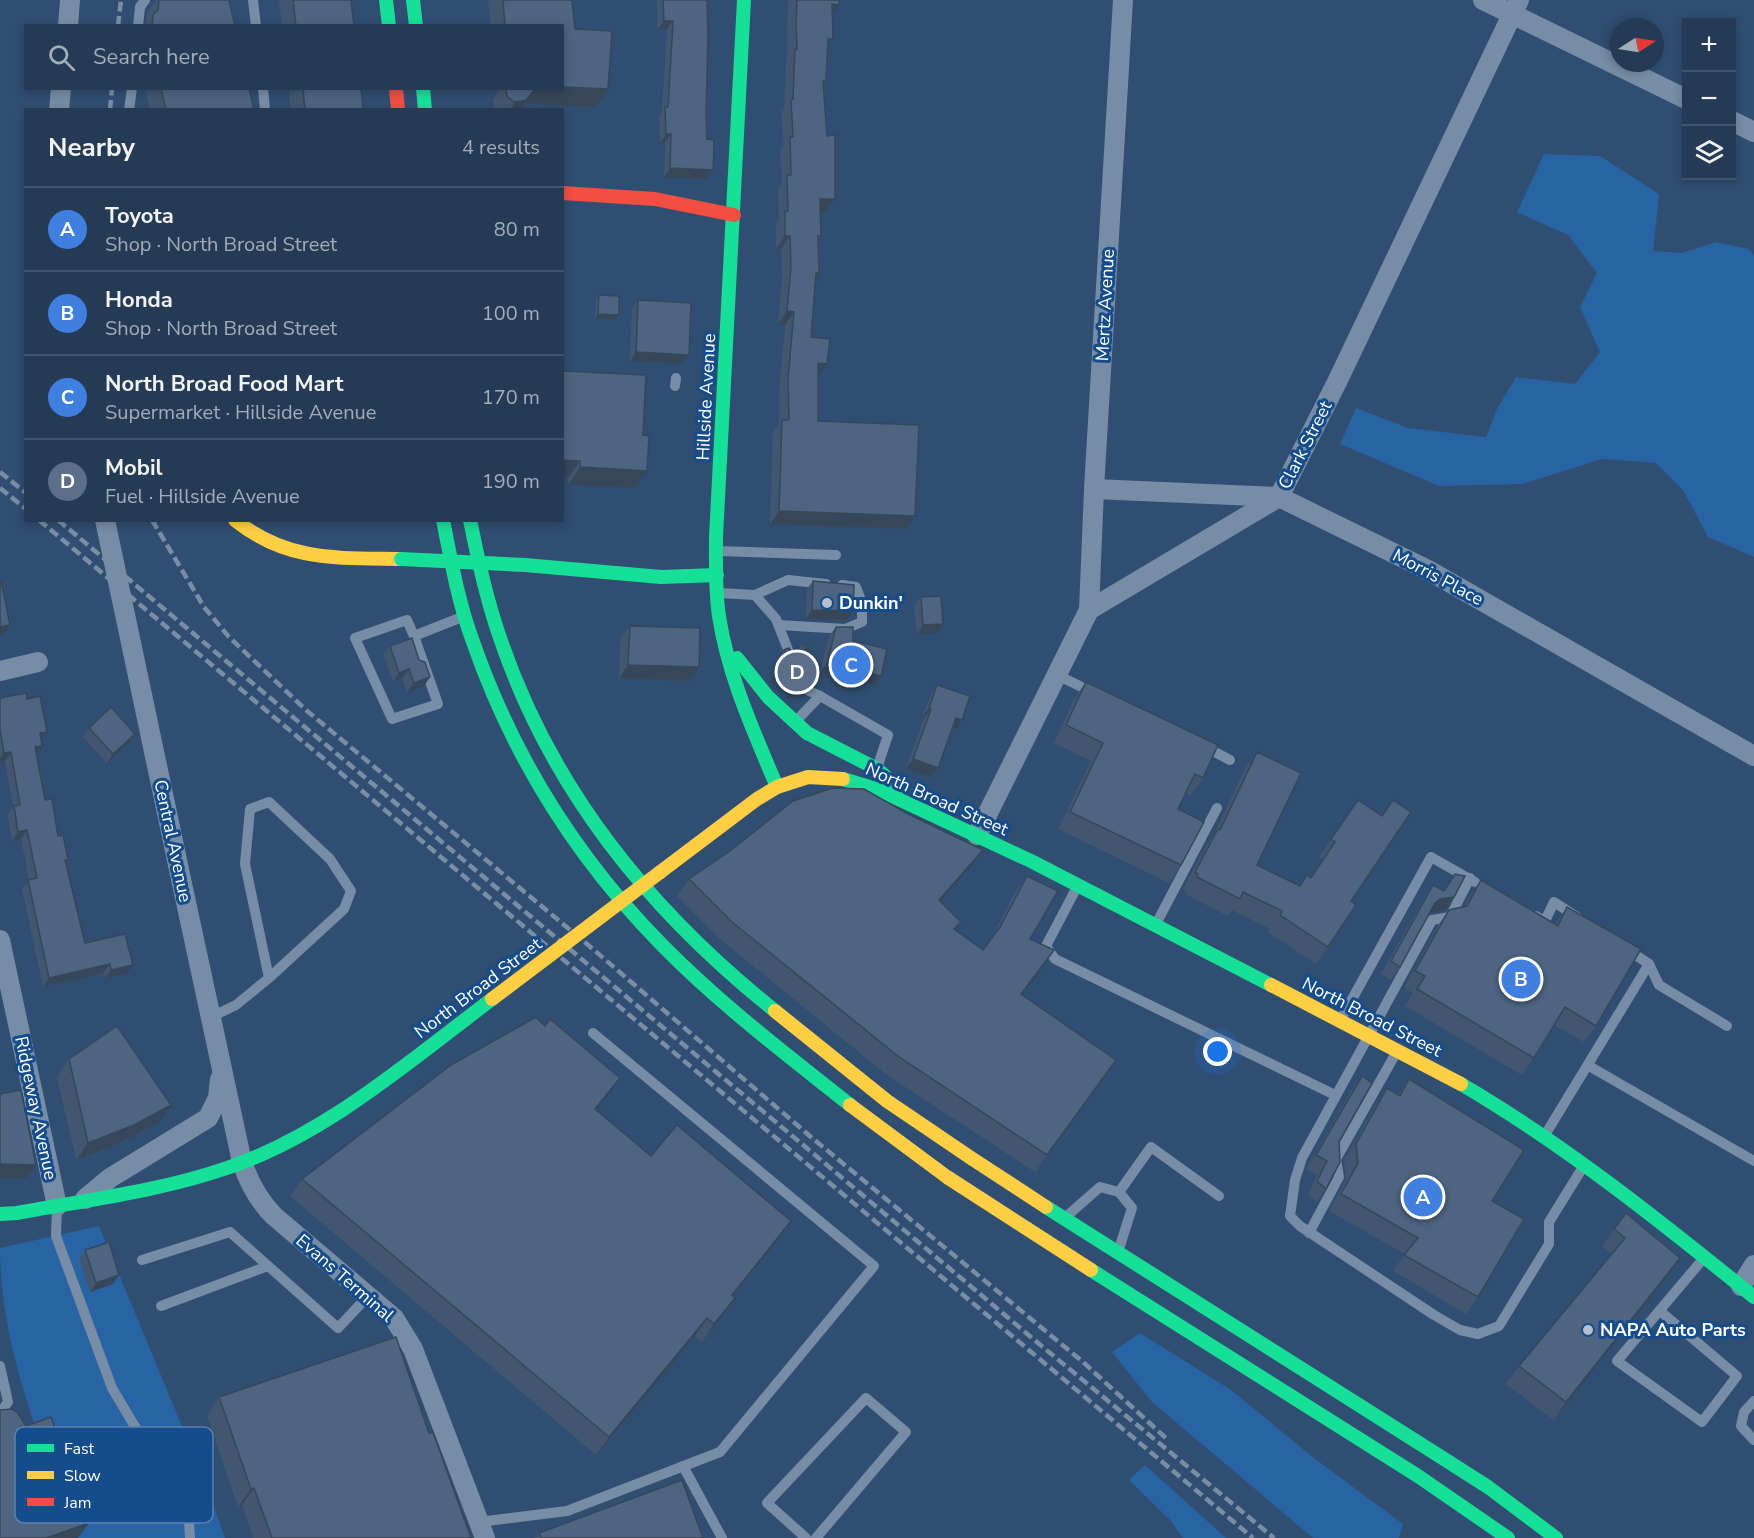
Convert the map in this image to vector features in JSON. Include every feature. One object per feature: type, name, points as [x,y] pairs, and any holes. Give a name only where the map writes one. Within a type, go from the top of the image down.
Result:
[{"type":"main road","points":[[386,0],[389,24]]},
{"type":"main road","points":[[413,0],[416,24]]},
{"type":"main road","name":"Hillside Avenue","points":[[744,0],[716,551],[717,593],[724,638],[737,683],[777,787]]},
{"type":"main road","points":[[396,90],[398,108]]},
{"type":"main road","points":[[423,90],[425,108]]},
{"type":"main road","points":[[564,193],[655,199],[734,215]]},
{"type":"main road","points":[[238,522],[258,538],[286,551],[316,555],[525,565],[662,577],[717,575]]},
{"type":"main road","points":[[443,522],[465,616],[498,708],[531,773],[558,817],[600,874],[662,945],[715,994],[861,1113],[947,1177],[1425,1481],[1508,1538]]},
{"type":"main road","points":[[470,522],[491,612],[502,647],[531,716],[565,779],[584,811],[645,889],[709,955],[887,1101],[1064,1218],[1479,1481],[1519,1508],[1556,1538]]},
{"type":"main road","points":[[724,638],[757,685],[795,722],[819,741],[877,769],[924,810]]},
{"type":"main road","name":"North Broad Street","points":[[0,1214],[16,1214],[165,1185],[242,1162],[300,1134],[355,1102],[757,799],[777,787],[808,777],[840,778],[879,790],[924,810],[1078,885],[1397,1050],[1486,1099],[1585,1165],[1705,1256],[1747,1291]]},
{"type":"street","points":[[68,24],[70,0]]},
{"type":"street","name":"Mertz Avenue","points":[[1089,610],[1123,0]]},
{"type":"street","points":[[1483,0],[1516,7],[1682,97]]},
{"type":"street","name":"Clark Street","points":[[1089,610],[1279,497],[1338,381],[1516,7]]},
{"type":"street","points":[[59,108],[61,90]]},
{"type":"street","points":[[1736,123],[1754,132]]},
{"type":"street","name":"Morris Place","points":[[1094,489],[1279,497],[1428,570],[1754,756]]},
{"type":"street","name":"Central Avenue","points":[[105,522],[242,1162]]},
{"type":"street","points":[[977,835],[1089,610]]},
{"type":"street","points":[[0,671],[38,662]]},
{"type":"street","name":"Ridgeway Avenue","points":[[0,940],[57,1206]]},
{"type":"street","points":[[81,1201],[110,1178],[208,1118],[218,1098],[221,1067]]},
{"type":"street","name":"Evans Terminal","points":[[242,1162],[251,1186],[265,1207],[394,1318],[411,1343],[482,1530]]},
{"type":"street","points":[[1747,1291],[1754,1265]]},
{"type":"lane","points":[[138,24],[140,7],[145,0]]},
{"type":"lane","points":[[253,0],[256,24]]},
{"type":"lane","points":[[129,108],[132,90]]},
{"type":"lane","points":[[263,90],[265,108]]},
{"type":"lane","points":[[716,551],[836,555]]},
{"type":"lane","points":[[717,593],[755,595],[788,580],[855,587],[862,603],[862,622],[845,628],[779,625]]},
{"type":"lane","points":[[755,595],[776,619],[807,690],[888,735],[877,769]]},
{"type":"lane","points":[[414,636],[465,616]]},
{"type":"lane","points":[[407,620],[414,636],[438,704],[392,719],[355,638],[407,620]]},
{"type":"lane","points":[[1057,675],[1107,700]]},
{"type":"lane","points":[[795,722],[820,696]]},
{"type":"lane","points":[[1189,740],[1230,759]]},
{"type":"lane","points":[[211,1017],[237,1005],[269,978],[344,909],[351,891],[330,859],[269,802],[250,809],[245,864],[269,978]]},
{"type":"lane","points":[[1156,924],[1217,808]]},
{"type":"lane","points":[[1340,1022],[1431,857],[1484,886]]},
{"type":"lane","points":[[1470,878],[1450,917],[1432,920],[1382,1015],[1368,1035],[1335,1095],[1302,1158],[1295,1179],[1290,1216],[1309,1233],[1434,1315],[1460,1329],[1478,1334],[1499,1326],[1549,1244],[1549,1222],[1585,1165]]},
{"type":"lane","points":[[1078,885],[1046,946],[1055,959],[1335,1095]]},
{"type":"lane","points":[[1524,910],[1545,921],[1554,902],[1582,921]]},
{"type":"lane","points":[[1611,939],[1649,964],[1659,985],[1727,1026]]},
{"type":"lane","points":[[1544,1137],[1649,964]]},
{"type":"lane","points":[[482,1530],[567,1511],[720,1452],[874,1266],[593,1033]]},
{"type":"lane","points":[[1309,1233],[1339,1177],[1336,1159],[1384,1077],[1397,1050]]},
{"type":"lane","points":[[1589,1066],[1754,1161]]},
{"type":"lane","points":[[1119,1192],[1151,1147],[1219,1196]]},
{"type":"lane","points":[[1064,1218],[1100,1187],[1119,1192],[1132,1208],[1118,1252]]},
{"type":"lane","points":[[57,1206],[56,1236],[112,1388],[135,1427]]},
{"type":"lane","points":[[142,1260],[230,1232],[338,1328],[368,1296]]},
{"type":"lane","points":[[1660,1311],[1737,1376],[1702,1422],[1617,1361],[1705,1256]]},
{"type":"lane","points":[[161,1306],[268,1266]]},
{"type":"lane","points":[[0,1366],[8,1402],[0,1413]]},
{"type":"lane","points":[[806,1538],[767,1503],[866,1398],[906,1432],[816,1538]]},
{"type":"lane","points":[[1754,1401],[1744,1412],[1741,1426],[1754,1440]]},
{"type":"lane","points":[[683,1466],[722,1538]]},
{"type":"lane","points":[[189,1523],[190,1538]]},
{"type":"shaded area","points":[[1544,154],[1600,156],[1659,194],[1653,251],[1682,253],[1716,242],[1749,249],[1754,255],[1754,557],[1708,537],[1683,490],[1656,463],[1602,459],[1522,484],[1439,486],[1340,444],[1356,408],[1408,428],[1486,437],[1497,409],[1516,377],[1575,384],[1600,352],[1580,307],[1597,273],[1568,235],[1517,212]]},
{"type":"shaded area","points":[[99,1226],[182,1427],[35,1427],[15,1359],[7,1322],[0,1248]]},
{"type":"shaded area","points":[[1140,1333],[1231,1390],[1314,1458],[1403,1524],[1399,1538],[1313,1538],[1152,1402],[1112,1352]]},
{"type":"shaded area","points":[[1145,1465],[1226,1538],[1183,1538],[1170,1520],[1129,1480]]},
{"type":"shaded area","points":[[213,1505],[225,1538],[76,1538],[70,1523],[213,1523]]},
{"type":"building","points":[[159,0],[229,0],[235,24],[152,24],[153,15],[158,10]]},
{"type":"building","points":[[293,0],[351,0],[354,24],[296,24]]},
{"type":"building","points":[[503,0],[572,0],[575,29],[612,31],[608,89],[564,87],[564,24],[505,24]]},
{"type":"building","points":[[663,0],[707,0],[706,114],[707,139],[714,140],[713,170],[670,168],[671,134],[666,134],[665,107],[668,107],[673,21],[664,21]]},
{"type":"building","points":[[797,0],[839,0],[839,5],[832,4],[833,39],[828,39],[826,81],[823,81],[827,136],[835,135],[835,199],[820,199],[819,273],[816,273],[811,337],[830,339],[827,364],[818,363],[818,421],[919,425],[915,516],[779,511],[782,420],[789,420],[788,379],[794,312],[787,311],[791,267],[790,236],[785,236],[785,211],[788,211],[787,175],[791,175],[790,137],[793,137],[791,100],[793,99],[795,49],[797,49]]},
{"type":"building","points":[[161,90],[249,90],[254,108],[166,108]]},
{"type":"building","points":[[303,90],[361,90],[363,108],[305,108]]},
{"type":"building","points":[[506,90],[534,90],[526,100],[515,102],[508,98]]},
{"type":"building","points":[[599,295],[619,296],[619,315],[598,314]]},
{"type":"building","points":[[638,300],[691,303],[689,355],[636,352]]},
{"type":"building","points":[[564,371],[646,375],[643,435],[649,436],[647,471],[580,467],[580,461],[564,460]]},
{"type":"building","points":[[0,581],[10,625],[0,627]]},
{"type":"building","points":[[813,581],[854,585],[853,611],[812,610]]},
{"type":"building","points":[[941,596],[943,624],[923,625],[921,597]]},
{"type":"building","points":[[630,626],[700,628],[699,667],[628,665]]},
{"type":"building","points":[[836,627],[853,627],[853,641],[887,649],[881,676],[827,663]]},
{"type":"building","points":[[412,638],[419,660],[425,662],[430,677],[414,683],[409,669],[399,673],[390,646]]},
{"type":"building","points":[[803,643],[805,643],[822,677],[819,675]]},
{"type":"building","points":[[789,648],[807,684],[802,687],[784,650]]},
{"type":"building","points":[[1086,682],[1218,745],[1203,778],[1195,774],[1178,809],[1204,822],[1181,865],[1070,812],[1103,743],[1066,725]]},
{"type":"building","points":[[937,685],[970,696],[962,720],[956,718],[938,768],[913,759]]},
{"type":"building","points":[[26,693],[27,699],[40,696],[47,732],[40,733],[42,746],[35,747],[45,800],[52,799],[58,836],[63,835],[68,860],[65,860],[85,943],[125,934],[133,965],[111,970],[110,964],[49,978],[28,880],[37,878],[27,830],[18,832],[14,806],[20,805],[11,752],[4,753],[0,730],[0,698]]},
{"type":"building","points":[[111,707],[135,734],[113,754],[89,728]]},
{"type":"building","points":[[1257,752],[1301,773],[1257,865],[1300,886],[1307,875],[1311,878],[1335,842],[1331,839],[1358,800],[1382,816],[1393,800],[1411,812],[1351,901],[1356,905],[1328,947],[1280,915],[1282,911],[1243,892],[1240,899],[1197,877],[1198,874],[1195,872],[1218,829],[1220,830]]},
{"type":"building","points":[[833,788],[864,789],[908,814],[983,850],[939,900],[961,922],[954,929],[983,950],[1000,927],[1027,876],[1058,891],[1030,939],[1054,950],[1021,994],[1116,1060],[1047,1155],[899,1057],[732,922],[689,879],[730,851],[793,801]]},
{"type":"building","points":[[1455,874],[1465,876],[1454,897],[1440,899],[1435,903],[1400,967],[1391,961],[1433,885],[1444,891]]},
{"type":"building","points":[[1481,880],[1558,926],[1567,907],[1641,949],[1596,1026],[1565,1007],[1534,1058],[1417,989],[1425,976],[1415,971],[1449,910],[1467,906]]},
{"type":"building","points":[[536,1017],[545,1026],[550,1019],[620,1078],[595,1109],[651,1156],[677,1125],[791,1221],[732,1295],[735,1298],[714,1324],[707,1318],[609,1437],[302,1179],[451,1065]]},
{"type":"building","points":[[117,1026],[171,1105],[134,1125],[88,1143],[69,1059]]},
{"type":"building","points":[[1362,1076],[1372,1083],[1339,1142],[1340,1162],[1326,1189],[1317,1181],[1327,1161],[1316,1155]]},
{"type":"building","points":[[1409,1079],[1524,1150],[1492,1201],[1524,1219],[1478,1297],[1404,1255],[1418,1238],[1341,1194],[1358,1163],[1356,1144],[1387,1088],[1400,1096]]},
{"type":"building","points":[[21,1090],[36,1165],[0,1164],[0,1094]]},
{"type":"building","name":"NAPA Auto Parts","points":[[1626,1213],[1680,1258],[1566,1402],[1519,1366],[1625,1238],[1614,1229]]},
{"type":"building","points":[[109,1242],[119,1275],[96,1283],[85,1250]]},
{"type":"building","points":[[396,1337],[429,1433],[433,1432],[471,1538],[272,1538],[254,1488],[251,1489],[219,1397]]},
{"type":"building","points":[[12,1409],[17,1412],[26,1426],[51,1417],[55,1427],[15,1427],[15,1523],[89,1523],[46,1538],[0,1538],[0,1410]]},
{"type":"building","points":[[682,1480],[703,1538],[541,1538],[539,1533]]},
{"type":"railway","points":[[118,24],[121,0]]},
{"type":"railway","points":[[110,108],[112,90]]},
{"type":"railway","points":[[0,472],[24,491]]},
{"type":"railway","points":[[0,488],[24,507]]},
{"type":"railway","points":[[41,522],[1253,1538]]},
{"type":"railway","points":[[60,522],[1044,1348],[1274,1538]]},
{"type":"railway","points":[[153,522],[204,607],[229,637],[306,710],[587,944],[811,1137],[1083,1362],[1168,1440]]},
{"type":"traffic: fast","points":[[386,0],[389,24]]},
{"type":"traffic: fast","points":[[413,0],[416,24]]},
{"type":"traffic: fast","points":[[744,0],[716,537],[716,586],[723,638],[735,682],[777,787]]},
{"type":"traffic: fast","points":[[423,90],[425,108]]},
{"type":"traffic: fast","points":[[443,522],[463,610],[488,682],[527,764],[575,841],[602,878],[663,946],[754,1028],[850,1105]]},
{"type":"traffic: fast","points":[[470,522],[490,606],[521,692],[546,745],[576,795],[609,843],[646,889],[729,972],[775,1011]]},
{"type":"traffic: fast","points":[[401,559],[525,565]]},
{"type":"traffic: fast","points":[[525,565],[661,577],[717,575]]},
{"type":"traffic: fast","points":[[737,658],[768,697],[807,733],[877,769],[900,789]]},
{"type":"traffic: fast","points":[[843,779],[879,790],[1031,861],[1271,985]]},
{"type":"traffic: fast","points":[[0,1214],[17,1213],[150,1189],[202,1176],[263,1154],[298,1136],[366,1094],[492,999]]},
{"type":"traffic: fast","points":[[1461,1084],[1575,1158],[1754,1297]]},
{"type":"traffic: fast","points":[[1046,1207],[1488,1487],[1556,1538]]},
{"type":"traffic: fast","points":[[1091,1270],[1418,1476],[1508,1538]]},
{"type":"traffic: slow","points":[[238,522],[254,534],[294,551],[335,557],[401,559]]},
{"type":"traffic: slow","points":[[659,873],[757,799],[777,787],[808,777],[843,779]]},
{"type":"traffic: slow","points":[[492,999],[659,873]]},
{"type":"traffic: slow","points":[[1271,985],[1461,1084]]},
{"type":"traffic: slow","points":[[775,1011],[887,1101],[1046,1207]]},
{"type":"traffic: slow","points":[[850,1105],[947,1177],[1091,1270]]},
{"type":"traffic: jam","points":[[396,90],[398,108]]},
{"type":"traffic: jam","points":[[564,193],[655,199],[734,215]]},
{"type":"place","name":"Dunkin'","points":[[827,603]]},
{"type":"place","name":"North Broad Food Mart","points":[[851,665]]},
{"type":"place","name":"Mobil","points":[[797,672]]},
{"type":"place","name":"Honda","points":[[1521,979]]},
{"type":"place","name":"Toyota","points":[[1423,1197]]},
{"type":"place","name":"NAPA Auto Parts","points":[[1588,1330]]}]
